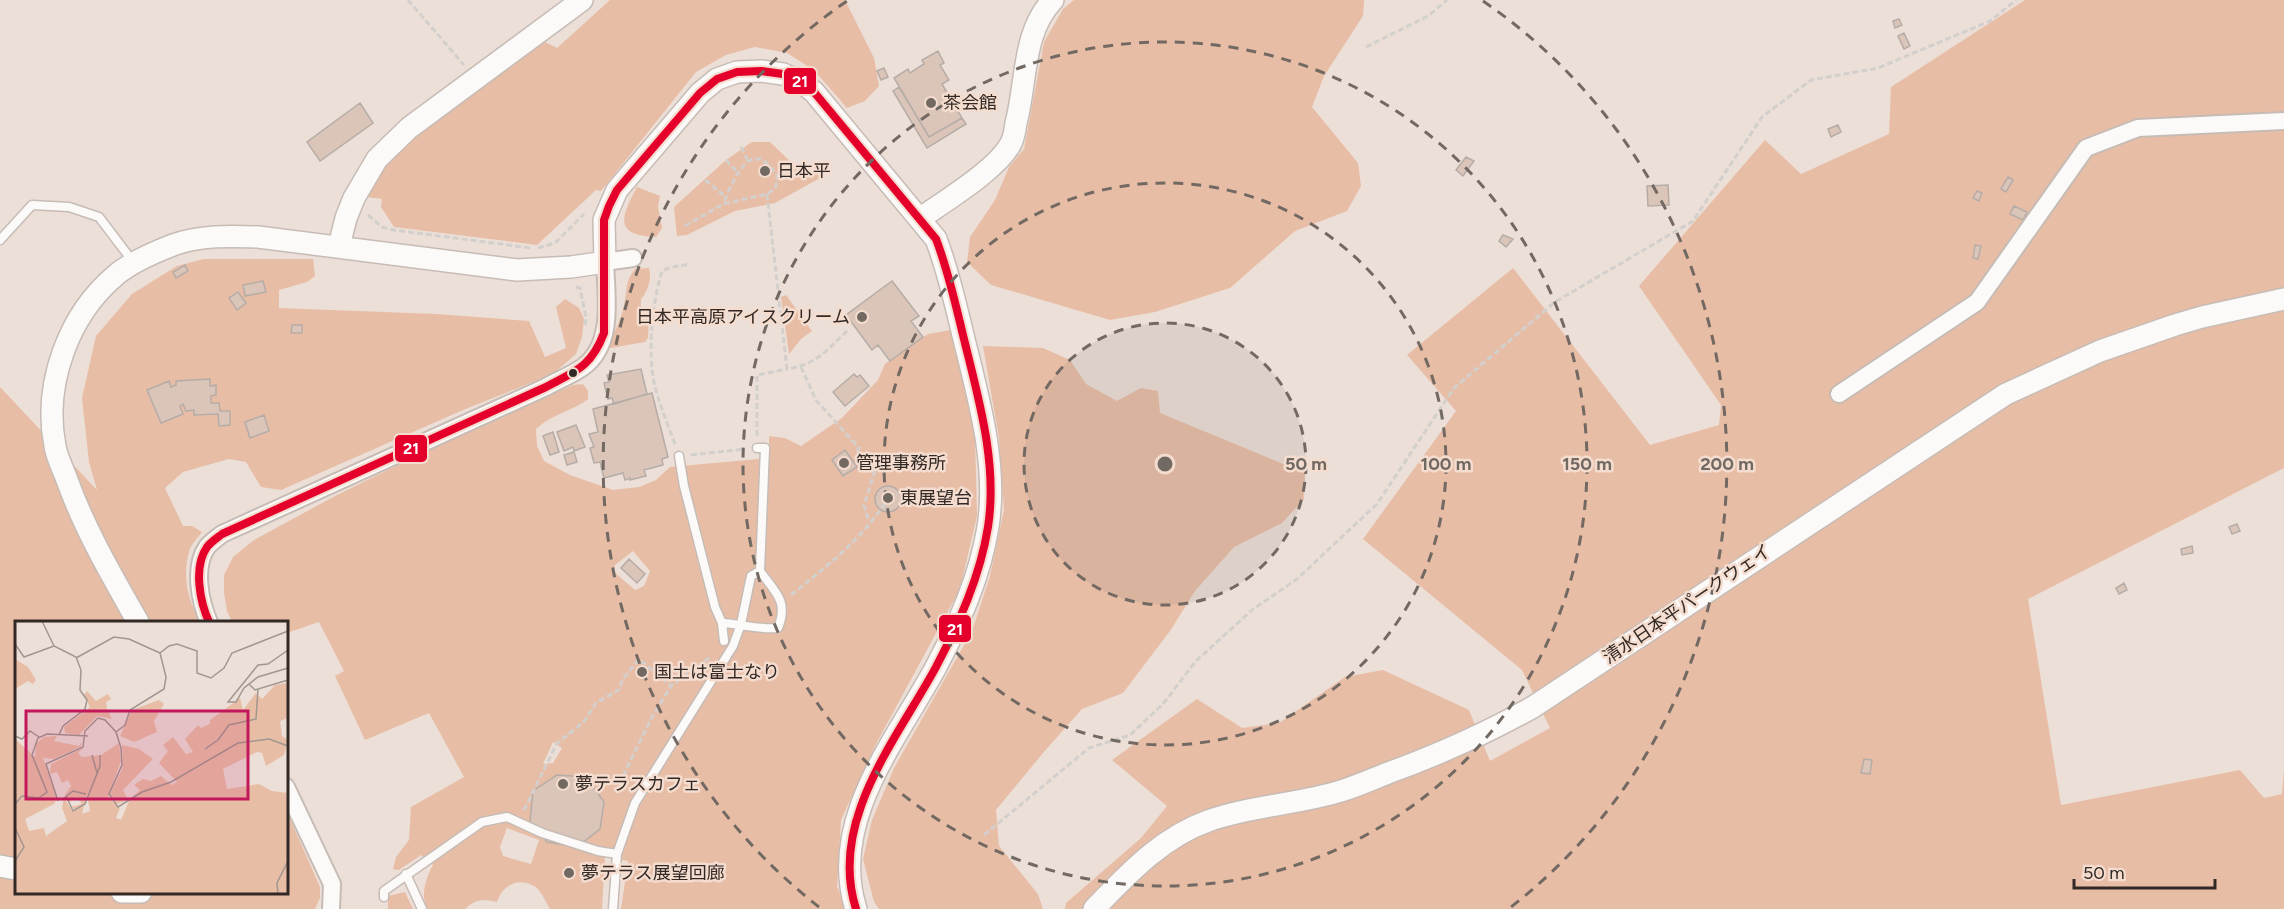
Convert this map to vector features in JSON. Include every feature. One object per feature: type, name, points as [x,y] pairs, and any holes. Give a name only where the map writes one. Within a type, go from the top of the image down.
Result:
[{"type":"street","points":[[339,246],[354,198],[377,159],[408,128],[582,0]]},
{"type":"street","points":[[921,218],[997,162],[1011,143],[1018,115],[1028,50],[1036,25],[1053,0]]},
{"type":"street","points":[[209,621],[200,591],[200,569],[207,548],[222,534],[546,387],[585,366],[598,349],[604,333],[604,220],[617,190],[700,93],[717,79],[737,72],[761,71],[783,74],[800,81],[814,92],[936,238],[944,260],[975,382],[990,472],[988,528],[975,580],[954,632],[884,755],[865,797],[850,853],[852,895],[856,909]]},
{"type":"street","points":[[1839,394],[1977,302],[2086,148],[2138,128],[2284,122]]},
{"type":"street","points":[[137,621],[77,508],[55,448],[51,408],[55,375],[73,330],[94,297],[117,274],[174,244],[216,236],[258,237],[339,246],[517,270],[571,267],[633,258]]},
{"type":"street","name":"清水日本平パークウェイ","points":[[1094,909],[1137,865],[1161,846],[1187,830],[1209,820],[1341,791],[1447,752],[1533,707],[2006,394],[2100,351],[2175,325],[2202,316],[2284,299]]},
{"type":"street","points":[[288,791],[332,884],[331,909]]},
{"type":"street","points":[[0,866],[15,869]]},
{"type":"lane","points":[[0,240],[32,206],[69,207],[99,217],[134,264]]},
{"type":"lane","points":[[722,623],[741,624],[765,630],[778,628],[783,615],[782,601],[760,571],[765,448],[757,448]]},
{"type":"lane","points":[[679,456],[684,486],[712,597],[722,623],[724,640]]},
{"type":"lane","points":[[613,909],[617,854],[635,803],[733,646],[741,624],[751,576],[760,571]]},
{"type":"lane","points":[[384,897],[384,891],[406,874],[482,822],[507,817],[542,833],[598,851],[617,854]]},
{"type":"lane","points":[[406,874],[422,909]]},
{"type":"path","points":[[408,0],[475,78]]},
{"type":"path","points":[[1366,47],[1428,16],[1447,0]]},
{"type":"path","points":[[984,835],[1089,748],[1130,735],[1164,704],[1196,661],[1252,610],[1297,579],[1377,504],[1454,388],[1555,302],[1693,221],[1762,117],[1811,80],[1878,68],[1990,21],[2016,0]]},
{"type":"path","points":[[741,147],[748,162]]},
{"type":"path","points":[[686,226],[723,204],[767,194],[775,189],[778,178],[769,163],[758,158],[748,162],[738,173],[723,204]]},
{"type":"path","points":[[726,160],[738,173]]},
{"type":"path","points":[[705,180],[726,197]]},
{"type":"path","points":[[767,194],[787,369]]},
{"type":"path","points":[[368,214],[382,227],[394,230],[535,249],[555,243],[583,216],[588,207]]},
{"type":"path","points":[[690,264],[662,271],[656,289],[651,359],[655,386],[679,456],[757,448],[757,375],[801,367],[814,362],[849,330]]},
{"type":"path","points":[[573,286],[580,288],[586,317],[585,338]]},
{"type":"path","points":[[801,367],[816,400],[859,448],[857,452],[877,464],[864,505],[869,522]]},
{"type":"path","points":[[782,601],[841,555],[880,511],[888,498]]},
{"type":"path","points":[[619,784],[652,717],[671,686],[716,653],[724,640]]},
{"type":"path","points":[[520,823],[528,800],[557,743],[583,723],[596,703],[620,688],[622,680],[639,659],[671,686]]},
{"type":"shaded area","points":[[610,0],[845,0],[874,58],[879,86],[865,101],[847,108],[814,70],[787,53],[755,47],[726,55],[696,72],[601,191],[596,190],[537,245],[394,227],[381,207],[382,199],[366,197],[385,165],[419,133],[543,41],[557,48]]},
{"type":"shaded area","points":[[1074,0],[1364,0],[1363,16],[1324,76],[1312,107],[1358,163],[1361,186],[1347,211],[1295,231],[1230,288],[1155,312],[1110,320],[991,285],[967,262],[970,237],[995,200],[1009,167],[1024,149],[1044,42],[1063,9]]},
{"type":"shaded area","points":[[2025,0],[2284,0],[2284,468],[2028,599],[2061,805],[2240,770],[2264,798],[2282,794],[2284,768],[2284,909],[1065,909],[1066,903],[1141,838],[1167,806],[1112,760],[1197,699],[1242,728],[1279,723],[1345,677],[1383,670],[1469,710],[1490,761],[1550,728],[1522,670],[1363,539],[1456,411],[1407,355],[1513,268],[1650,445],[1719,425],[1721,405],[1639,286],[1765,140],[1801,174],[1889,134],[1891,87]]},
{"type":"shaded area","points":[[752,142],[770,142],[804,178],[816,170],[820,178],[775,203],[735,211],[687,235],[677,236],[674,207],[726,160]]},
{"type":"shaded area","points":[[637,187],[660,196],[658,207],[662,228],[656,237],[633,233],[624,222],[627,207]]},
{"type":"shaded area","points":[[204,259],[313,259],[315,276],[307,282],[279,290],[279,308],[436,314],[529,321],[545,357],[566,348],[556,307],[565,299],[579,308],[584,319],[582,337],[576,354],[553,374],[463,410],[281,490],[261,487],[246,462],[229,459],[183,472],[165,488],[183,526],[192,526],[202,532],[192,544],[186,571],[189,597],[200,621],[15,621],[15,894],[288,894],[288,814],[320,887],[320,898],[315,909],[0,909],[0,387],[97,490],[89,462],[82,398],[96,336],[132,294],[177,266]]},
{"type":"shaded area","points":[[649,268],[649,285],[641,299],[641,309],[649,318],[648,338],[645,342],[605,349],[621,317],[628,282],[632,274],[635,269]]},
{"type":"shaded area","points":[[786,295],[812,331],[801,339],[789,354],[781,297]]},
{"type":"shaded area","points":[[951,330],[975,437],[977,516],[960,589],[876,744],[841,820],[837,887],[848,909],[621,909],[628,861],[605,857],[602,909],[550,909],[538,889],[520,882],[506,888],[497,902],[479,901],[465,909],[427,909],[424,898],[425,887],[433,865],[421,855],[399,870],[393,869],[396,857],[409,840],[411,807],[464,777],[429,713],[365,740],[335,676],[344,671],[319,622],[288,633],[288,621],[232,621],[224,593],[224,575],[233,557],[254,540],[335,496],[416,456],[573,385],[583,384],[588,391],[588,399],[536,429],[537,446],[544,461],[570,475],[613,490],[639,487],[656,480],[670,467],[769,458],[769,436],[785,438],[801,446],[842,418],[878,380],[885,364],[928,334]],"holes":[[[633,551],[650,571],[644,586],[635,590],[614,572],[615,565]],[[553,742],[562,748],[553,763],[543,764]],[[507,828],[539,840],[531,864],[503,856],[500,847]]]},
{"type":"shaded area","points":[[983,346],[1043,348],[1070,360],[1086,384],[1117,401],[1141,388],[1158,391],[1160,413],[1305,473],[1304,499],[1282,523],[1234,547],[1195,591],[1170,631],[1123,693],[1082,709],[996,810],[999,846],[1038,894],[1043,909],[879,909],[874,902],[863,859],[872,820],[894,768],[972,631],[990,576],[1004,510],[999,438]]},
{"type":"shaded area","points":[[405,892],[413,909],[388,909],[388,896]]},
{"type":"building","points":[[1899,19],[1902,25],[1895,28],[1893,21]]},
{"type":"building","points":[[1904,33],[1910,46],[1904,49],[1898,36]]},
{"type":"building","name":"茶会館","points":[[938,51],[944,63],[940,65],[949,80],[942,84],[962,118],[929,137],[894,78],[908,69],[910,73],[924,64],[922,60]]},
{"type":"building","points":[[884,68],[888,77],[881,80],[877,71]]},
{"type":"building","points":[[899,87],[929,137],[962,118],[966,124],[927,148],[893,91]]},
{"type":"building","points":[[360,103],[373,123],[320,161],[307,142]]},
{"type":"building","points":[[1838,125],[1841,132],[1831,137],[1828,129]]},
{"type":"building","points":[[1466,157],[1474,161],[1463,176],[1456,170]]},
{"type":"building","points":[[2008,177],[2013,180],[2006,192],[2001,189]]},
{"type":"building","points":[[1668,185],[1669,205],[1648,206],[1647,186]]},
{"type":"building","points":[[1977,191],[1982,193],[1979,201],[1973,198]]},
{"type":"building","points":[[2014,206],[2027,212],[2023,220],[2010,214]]},
{"type":"building","points":[[1503,235],[1513,239],[1506,247],[1499,241]]},
{"type":"building","points":[[1975,245],[1981,246],[1978,259],[1973,258]]},
{"type":"building","points":[[185,265],[188,271],[176,278],[173,272]]},
{"type":"building","points":[[263,281],[266,292],[245,296],[243,285]]},
{"type":"building","points":[[892,281],[919,316],[911,321],[923,337],[890,361],[878,345],[872,350],[846,315]]},
{"type":"building","points":[[238,292],[246,303],[237,310],[229,298]]},
{"type":"building","points":[[292,325],[302,325],[302,333],[291,333]]},
{"type":"building","points":[[641,369],[647,394],[614,404],[612,398],[608,399],[604,383],[609,382],[607,375]]},
{"type":"building","points":[[854,374],[857,377],[860,375],[869,386],[845,406],[833,392]]},
{"type":"building","points":[[210,379],[210,386],[216,385],[216,395],[211,396],[211,403],[219,403],[220,411],[230,411],[230,425],[219,426],[218,414],[194,415],[194,410],[186,411],[183,404],[180,406],[183,414],[161,423],[147,390],[169,381],[171,387],[176,385],[176,381]]},
{"type":"building","points":[[652,393],[668,457],[662,459],[663,465],[644,470],[646,476],[625,480],[623,473],[604,478],[600,462],[594,463],[590,448],[594,447],[589,434],[598,432],[593,409]]},
{"type":"building","points":[[264,415],[269,431],[250,438],[245,422]]},
{"type":"building","points":[[576,425],[585,447],[574,451],[573,447],[564,451],[557,432]]},
{"type":"building","points":[[553,432],[559,452],[550,455],[543,436]]},
{"type":"building","name":"管理事務所","points":[[845,450],[857,467],[843,476],[832,460]]},
{"type":"building","points":[[574,452],[577,462],[567,465],[564,455]]},
{"type":"building","points":[[888,486],[897,490],[901,499],[897,508],[888,512],[879,508],[875,499],[879,490]]},
{"type":"building","points":[[2237,524],[2240,531],[2232,534],[2229,527]]},
{"type":"building","points":[[2192,546],[2193,553],[2182,555],[2181,549]]},
{"type":"building","points":[[629,559],[645,574],[637,583],[621,568]]},
{"type":"building","points":[[2124,583],[2127,590],[2119,594],[2116,588]]},
{"type":"building","points":[[1864,759],[1872,760],[1870,774],[1861,773]]},
{"type":"building","points":[[557,775],[586,777],[604,802],[600,829],[577,847],[547,842],[530,822],[533,791]]},
{"type":"transit line","name":"21","points":[[209,621],[199,584],[200,564],[207,547],[222,534],[546,387],[566,377],[588,361],[604,333],[604,220],[617,190],[700,93],[717,79],[737,72],[761,71],[783,74],[800,81],[814,92],[936,239],[951,286],[980,406],[990,479],[988,527],[980,564],[968,599],[936,667],[886,752],[859,813],[851,844],[850,876],[856,909]]},
{"type":"place","name":"茶会館","points":[[931,103]]},
{"type":"place","name":"日本平","points":[[765,171]]},
{"type":"place","name":"日本平高原アイスクリーム","points":[[862,317]]},
{"type":"place","name":"管理事務所","points":[[844,463]]},
{"type":"place","name":"東展望台","points":[[888,498]]},
{"type":"place","name":"国土は富士なり","points":[[642,672]]},
{"type":"place","name":"夢テラスカフェ","points":[[563,784]]},
{"type":"place","name":"夢テラス展望回廊","points":[[569,873]]}]
